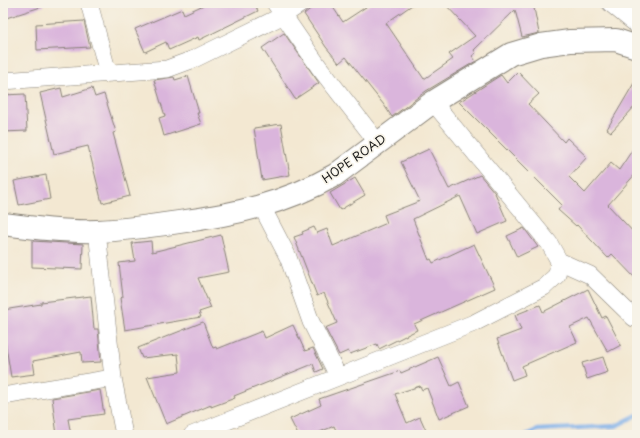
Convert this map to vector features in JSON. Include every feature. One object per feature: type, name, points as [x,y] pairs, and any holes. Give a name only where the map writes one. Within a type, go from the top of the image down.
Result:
[{"type":"street","points":[[89,3],[108,73]]},
{"type":"street","points":[[3,81],[167,69],[194,59],[280,9],[302,3]]},
{"type":"street","points":[[610,3],[637,26],[616,40]]},
{"type":"street","points":[[280,9],[319,67],[378,142]]},
{"type":"street","name":"HOPE ROAD","points":[[3,224],[64,230],[97,231],[217,217],[262,207],[319,184],[335,175],[433,102],[511,54],[549,44],[570,41],[616,40],[637,47]]},
{"type":"street","points":[[433,102],[549,243],[559,261],[590,275],[634,318]]},
{"type":"street","points":[[262,207],[288,256],[311,322],[338,376]]},
{"type":"street","points":[[97,231],[113,378],[124,435]]},
{"type":"street","points":[[192,435],[474,323],[544,287],[557,275],[559,261]]},
{"type":"street","points":[[3,396],[113,378]]},
{"type":"building","points":[[3,3],[44,3],[44,6],[3,19]]},
{"type":"building","points":[[208,3],[254,3],[258,11],[199,40],[198,37],[169,50],[166,42],[145,52],[135,29],[182,9],[184,14]]},
{"type":"building","points":[[318,3],[330,3],[343,22],[372,3],[415,3],[386,23],[424,79],[453,59],[449,54],[475,36],[444,3],[533,3],[539,33],[522,37],[515,10],[474,50],[476,53],[472,56],[476,61],[426,91],[392,117],[346,57],[339,63],[326,47],[304,14]]},
{"type":"building","points":[[84,21],[90,47],[37,50],[36,24]]},
{"type":"building","points":[[284,33],[319,83],[295,99],[262,48]]},
{"type":"building","points":[[518,72],[539,94],[528,104],[564,142],[567,138],[587,157],[569,177],[585,193],[611,163],[619,170],[637,143],[637,172],[608,205],[637,236],[637,280],[612,254],[608,258],[577,225],[576,226],[558,210],[562,205],[459,102],[501,75],[507,83]]},
{"type":"building","points":[[188,76],[201,124],[164,136],[159,118],[165,116],[154,80],[174,77],[175,80]]},
{"type":"building","points":[[637,78],[637,104],[611,132],[607,129]]},
{"type":"building","points":[[61,88],[63,97],[92,88],[95,97],[104,94],[116,132],[113,133],[130,196],[102,203],[88,146],[54,154],[40,93]]},
{"type":"building","points":[[25,94],[27,131],[3,132],[3,95]]},
{"type":"building","points":[[281,124],[290,175],[262,180],[254,128]]},
{"type":"building","points":[[429,149],[449,189],[480,175],[495,193],[507,221],[477,234],[460,196],[413,219],[429,260],[431,259],[433,263],[474,244],[495,288],[414,324],[417,330],[379,349],[377,344],[350,354],[348,351],[339,355],[325,328],[337,323],[324,293],[317,296],[294,237],[303,234],[302,232],[314,227],[317,233],[327,229],[333,246],[387,223],[384,215],[420,201],[401,162]]},
{"type":"building","points":[[46,175],[50,199],[19,205],[14,181]]},
{"type":"building","points":[[355,178],[365,195],[340,210],[330,193]]},
{"type":"building","points":[[524,228],[538,247],[517,257],[507,236]]},
{"type":"building","points":[[221,235],[229,272],[198,278],[211,308],[199,312],[201,317],[125,330],[120,298],[123,297],[119,263],[135,261],[132,243],[151,241],[152,252]]},
{"type":"building","points":[[32,241],[83,244],[82,269],[32,267]]},
{"type":"building","points":[[588,289],[602,318],[606,316],[621,345],[608,352],[589,318],[570,327],[577,342],[522,366],[525,375],[512,380],[497,339],[521,330],[515,315],[540,305],[543,312]]},
{"type":"building","points":[[91,296],[94,329],[98,329],[101,362],[82,363],[81,352],[33,361],[35,374],[11,377],[3,328],[3,310],[41,304],[41,302]]},
{"type":"building","points":[[203,322],[213,348],[216,347],[217,349],[262,331],[265,338],[293,325],[305,351],[313,348],[323,369],[316,372],[313,364],[234,396],[235,398],[211,407],[211,405],[166,424],[147,377],[180,372],[178,354],[142,358],[138,348]]},
{"type":"building","points":[[438,357],[451,386],[459,382],[469,406],[439,419],[427,388],[422,390],[420,386],[395,394],[407,423],[420,417],[428,435],[338,435],[334,426],[313,435],[298,435],[290,419],[321,405],[319,399],[400,371],[401,373]]},
{"type":"building","points":[[603,357],[608,372],[587,379],[582,363]]},
{"type":"building","points":[[100,390],[104,414],[68,419],[71,435],[57,435],[52,398]]},
{"type":"waterway","points":[[526,435],[537,430],[616,426],[637,415]]}]
